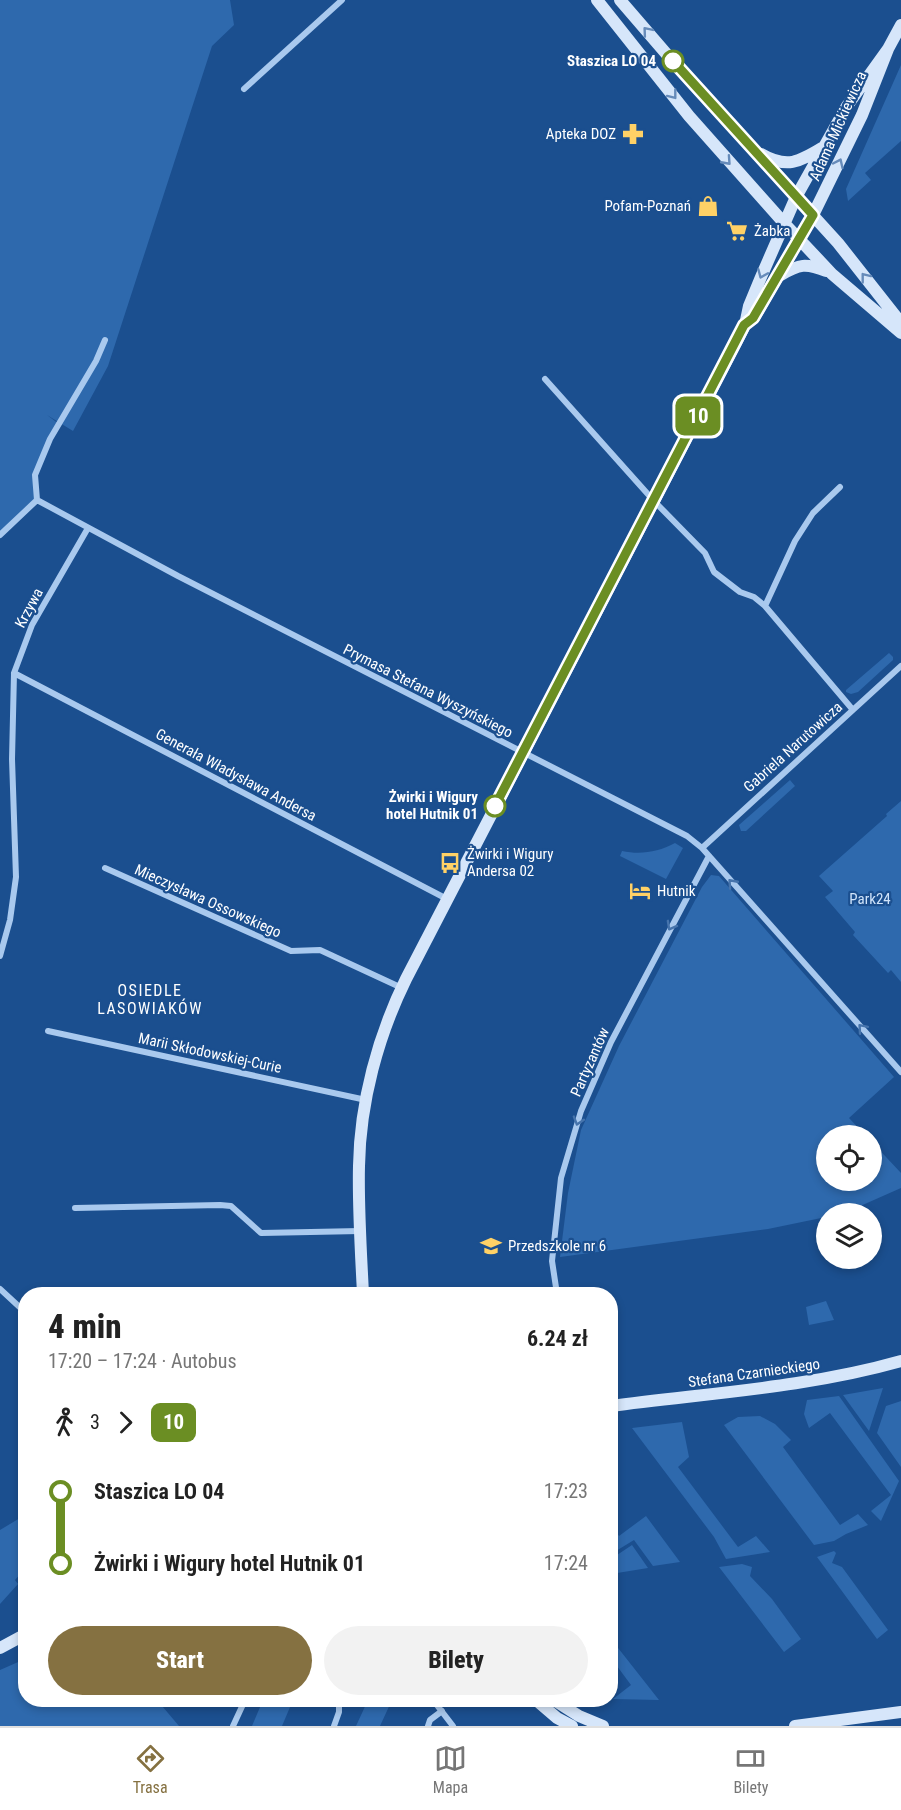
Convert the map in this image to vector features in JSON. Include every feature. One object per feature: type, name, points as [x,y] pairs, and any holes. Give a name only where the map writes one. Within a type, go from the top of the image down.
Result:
[{"type":"street","points":[[244,89],[342,0]]},
{"type":"street","points":[[597,0],[696,124],[800,241],[832,274],[901,333]]},
{"type":"street","points":[[620,0],[838,243],[901,323]]},
{"type":"street","name":"Adama Mickiewicza","points":[[744,325],[753,318],[800,241],[862,116],[888,49],[901,25]]},
{"type":"street","name":"Adama Mickiewicza","points":[[363,1287],[359,1164],[366,1100],[383,1031],[447,899],[744,325],[749,306],[796,197],[847,106],[888,49]]},
{"type":"street","points":[[753,149],[779,163],[793,163],[824,148]]},
{"type":"street","points":[[778,278],[794,268],[811,265],[832,274]]},
{"type":"street","points":[[0,536],[37,500],[35,476],[50,439],[96,361],[105,340]]},
{"type":"street","points":[[545,379],[654,501],[705,553],[714,572],[740,592],[754,597],[765,606],[853,710]]},
{"type":"street","points":[[765,606],[795,541],[813,513],[840,487]]},
{"type":"street","name":"Prymasa Stefana Wyszyńskiego","points":[[37,500],[523,753],[679,831],[702,848],[901,1072]]},
{"type":"street","name":"Krzywa","points":[[0,956],[9,921],[16,877],[12,759],[14,673],[32,625],[88,528]]},
{"type":"street","name":"Gabriela Narutowicza","points":[[702,848],[901,666]]},
{"type":"street","name":"Generała Władysława Andersa","points":[[14,673],[447,899]]},
{"type":"street","name":"Partyzantów","points":[[556,1287],[552,1261],[561,1178],[581,1111],[611,1042],[709,856]]},
{"type":"street","name":"Mieczysława Ossowskiego","points":[[105,868],[291,951],[320,950],[402,988]]},
{"type":"street","name":"Marii Skłodowskiej-Curie","points":[[48,1032],[366,1100]]},
{"type":"street","points":[[75,1208],[220,1205],[231,1206],[261,1233],[360,1231]]},
{"type":"street","points":[[1,1291],[18,1306]]},
{"type":"street","name":"Stefana Czarnieckiego","points":[[618,1405],[788,1385],[852,1374],[901,1361]]},
{"type":"street","points":[[0,1648],[18,1638]]},
{"type":"street","points":[[233,1726],[241,1707]]},
{"type":"street","points":[[334,1726],[339,1707]]},
{"type":"street","points":[[439,1707],[453,1726]]},
{"type":"street","points":[[544,1707],[557,1718],[572,1726]]},
{"type":"street","points":[[565,1707],[603,1726]]},
{"type":"street","points":[[428,1726],[430,1720],[442,1711]]},
{"type":"street","points":[[795,1726],[901,1712]]},
{"type":"green space","points":[[0,0],[230,0],[234,25],[212,46],[108,366],[73,431],[47,415],[59,424],[35,475],[37,500],[0,536]]},
{"type":"green space","points":[[901,65],[901,141],[865,173],[871,180],[848,201],[846,189]]},
{"type":"green space","points":[[889,653],[893,660],[858,692],[851,694],[846,692],[846,690]]},
{"type":"green space","points":[[790,780],[795,786],[746,831],[741,831],[739,825]]},
{"type":"green space","name":"Park24","points":[[901,801],[901,982],[891,970],[888,973],[853,935],[855,932],[825,897],[833,891],[819,876]]},
{"type":"green space","points":[[675,843],[683,848],[666,879],[620,856],[622,851],[649,852]]},
{"type":"green space","points":[[711,875],[719,876],[894,1077],[849,1118],[856,1125],[816,1125],[816,1191],[882,1191],[882,1153],[901,1173],[901,1188],[867,1203],[816,1203],[816,1219],[768,1229],[560,1257],[568,1193],[581,1130],[619,1046],[702,887]]},
{"type":"green space","points":[[826,1301],[834,1320],[809,1325],[806,1307]]},
{"type":"green space","points":[[883,1388],[869,1431],[843,1395]]},
{"type":"green space","points":[[839,1396],[899,1481],[881,1521],[871,1511],[891,1495],[830,1413],[809,1428],[804,1414],[807,1400]]},
{"type":"green space","points":[[901,1401],[901,1467],[877,1433],[886,1406]]},
{"type":"green space","points":[[760,1416],[775,1424],[791,1440],[783,1447],[840,1525],[858,1514],[868,1525],[834,1541],[814,1545],[724,1425],[738,1417]]},
{"type":"green space","points":[[682,1422],[689,1457],[678,1467],[738,1547],[756,1536],[770,1552],[726,1559],[714,1537],[632,1428]]},
{"type":"green space","points":[[646,1516],[680,1562],[653,1566],[634,1540],[618,1550],[619,1536]]},
{"type":"green space","points":[[18,1519],[18,1577],[15,1580],[18,1584],[0,1604],[0,1530]]},
{"type":"green space","points":[[632,1545],[648,1568],[618,1573],[618,1554]]},
{"type":"green space","points":[[834,1551],[836,1553],[832,1563],[842,1567],[888,1630],[877,1639],[817,1557]]},
{"type":"green space","points":[[742,1564],[752,1567],[750,1576],[772,1599],[801,1639],[784,1652],[719,1567]]},
{"type":"green space","points":[[618,1648],[659,1700],[618,1699],[618,1695],[631,1685],[618,1667]]},
{"type":"green space","points":[[18,1662],[18,1707],[163,1707],[179,1726],[0,1726],[0,1670]]},
{"type":"green space","points":[[260,1707],[290,1707],[282,1726],[252,1726]]},
{"type":"green space","points":[[365,1707],[389,1707],[380,1726],[356,1726]]},
{"type":"bus line","name":"10","points":[[495,806],[744,325],[753,318],[800,241],[813,215],[673,61]]},
{"type":"place","name":"Staszica LO 04","points":[[673,61]]},
{"type":"place","name":"Apteka DOZ","points":[[633,134]]},
{"type":"place","name":"Pofam-Poznań","points":[[708,206]]},
{"type":"place","name":"Żabka","points":[[737,231]]},
{"type":"place","name":"Żwirki i Wigury hotel Hutnik 01","points":[[495,806]]},
{"type":"place","name":"Żwirki i Wigury Andersa 02","points":[[450,863]]},
{"type":"place","name":"Hutnik","points":[[640,891]]},
{"type":"place","name":"Przedszkole nr 6","points":[[491,1246]]},
{"type":"district","name":"OSIEDLE LASOWIAKÓW","points":[[150,999]]}]
